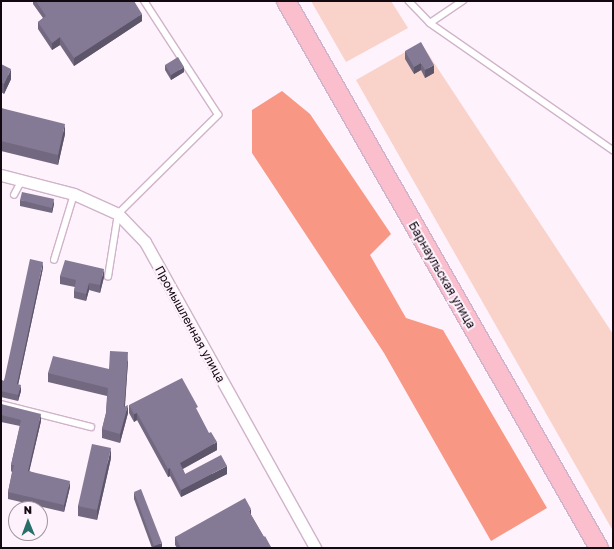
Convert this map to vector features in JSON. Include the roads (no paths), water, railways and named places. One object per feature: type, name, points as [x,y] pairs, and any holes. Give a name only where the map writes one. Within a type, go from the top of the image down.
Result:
[{"type":"highway","name":"Барнаульская улица","points":[[286,4],[599,548]]},
{"type":"street","name":"Промышленная улица","points":[[1,175],[74,194],[118,214],[145,242],[315,548]]},
{"type":"lane","points":[[108,277],[118,214],[218,115],[144,1]]},
{"type":"lane","points":[[410,1],[430,23],[613,150]]},
{"type":"lane","points":[[430,23],[463,1]]},
{"type":"lane","points":[[14,195],[22,180]]},
{"type":"lane","points":[[54,260],[74,194]]},
{"type":"lane","points":[[1,404],[91,427]]}]
